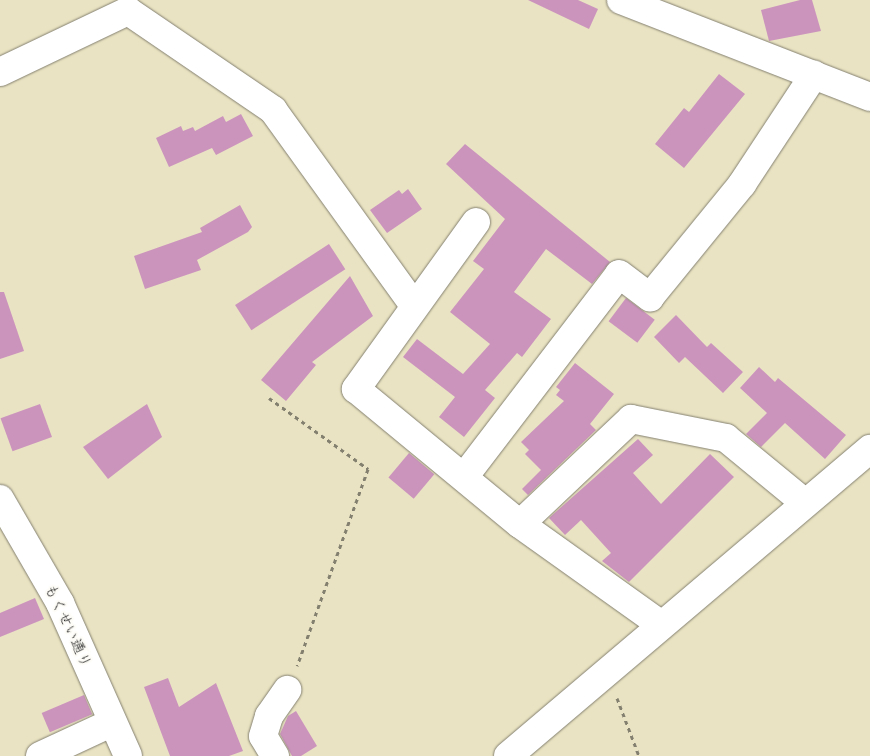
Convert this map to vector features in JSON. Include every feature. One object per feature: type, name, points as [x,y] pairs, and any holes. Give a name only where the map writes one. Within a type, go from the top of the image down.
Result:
[{"type":"street","points":[[626,1],[870,97]]},
{"type":"street","points":[[0,72],[128,11],[273,110],[413,304]]},
{"type":"street","points":[[464,477],[619,274],[650,297],[742,184],[814,75]]},
{"type":"street","points":[[476,222],[413,304],[356,389],[520,524],[659,624]]},
{"type":"street","points":[[520,524],[631,419],[726,438],[804,502]]},
{"type":"street","points":[[508,756],[659,624],[870,449]]},
{"type":"street","name":"もくせい通り","points":[[0,499],[60,603],[128,756]]},
{"type":"street","points":[[275,756],[263,736],[269,716],[287,690]]},
{"type":"street","points":[[40,756],[112,723]]},
{"type":"path","points":[[269,398],[368,469],[287,690]]},
{"type":"path","points":[[602,673],[639,756]]},
{"type":"building","points":[[528,0],[578,0],[598,9],[589,29]]},
{"type":"building","points":[[800,0],[812,0],[821,31],[769,41],[761,10]]},
{"type":"building","points":[[719,74],[745,94],[684,168],[655,144],[684,108],[689,112]]},
{"type":"building","points":[[241,114],[253,136],[216,155],[212,148],[169,167],[156,138],[181,126],[183,131],[193,127],[195,131],[223,116],[226,122]]},
{"type":"building","points":[[465,144],[610,262],[592,284],[546,249],[514,292],[551,319],[522,357],[517,353],[485,390],[495,398],[464,437],[439,417],[455,397],[403,357],[417,339],[463,374],[490,344],[450,312],[484,269],[473,261],[505,219],[446,164]]},
{"type":"building","points":[[408,189],[422,209],[387,233],[370,210],[399,190],[402,194]]},
{"type":"building","points":[[240,205],[252,227],[248,232],[197,260],[201,270],[145,289],[134,256],[202,232],[200,228]]},
{"type":"building","points":[[329,244],[345,269],[251,330],[235,305]]},
{"type":"building","points":[[350,276],[373,316],[312,362],[316,365],[286,401],[261,380]]},
{"type":"building","points":[[0,292],[4,292],[24,351],[0,359]]},
{"type":"building","points":[[626,298],[655,320],[637,343],[609,321]]},
{"type":"building","points":[[676,315],[707,347],[711,343],[743,372],[723,393],[685,357],[679,363],[654,337]]},
{"type":"building","points":[[575,363],[614,394],[590,424],[596,430],[528,495],[522,489],[541,470],[525,454],[529,450],[521,442],[564,401],[556,395],[560,390],[556,387]]},
{"type":"building","points":[[759,367],[775,382],[778,378],[846,435],[825,459],[785,423],[761,447],[746,434],[767,413],[740,388]]},
{"type":"building","points":[[40,404],[52,437],[13,451],[1,418]]},
{"type":"building","points":[[147,404],[162,437],[108,479],[83,447]]},
{"type":"building","points":[[638,439],[653,455],[633,473],[661,504],[710,454],[734,477],[629,582],[602,561],[611,553],[581,520],[565,535],[549,518]]},
{"type":"building","points":[[409,453],[434,474],[414,499],[388,478]]},
{"type":"building","points":[[35,598],[44,619],[0,637],[0,613]]},
{"type":"building","points":[[168,678],[179,707],[216,683],[243,751],[229,756],[170,756],[144,687]]},
{"type":"building","points":[[84,695],[92,714],[50,732],[42,713]]},
{"type":"building","points":[[296,711],[317,746],[301,756],[292,756],[280,734],[288,716]]}]
